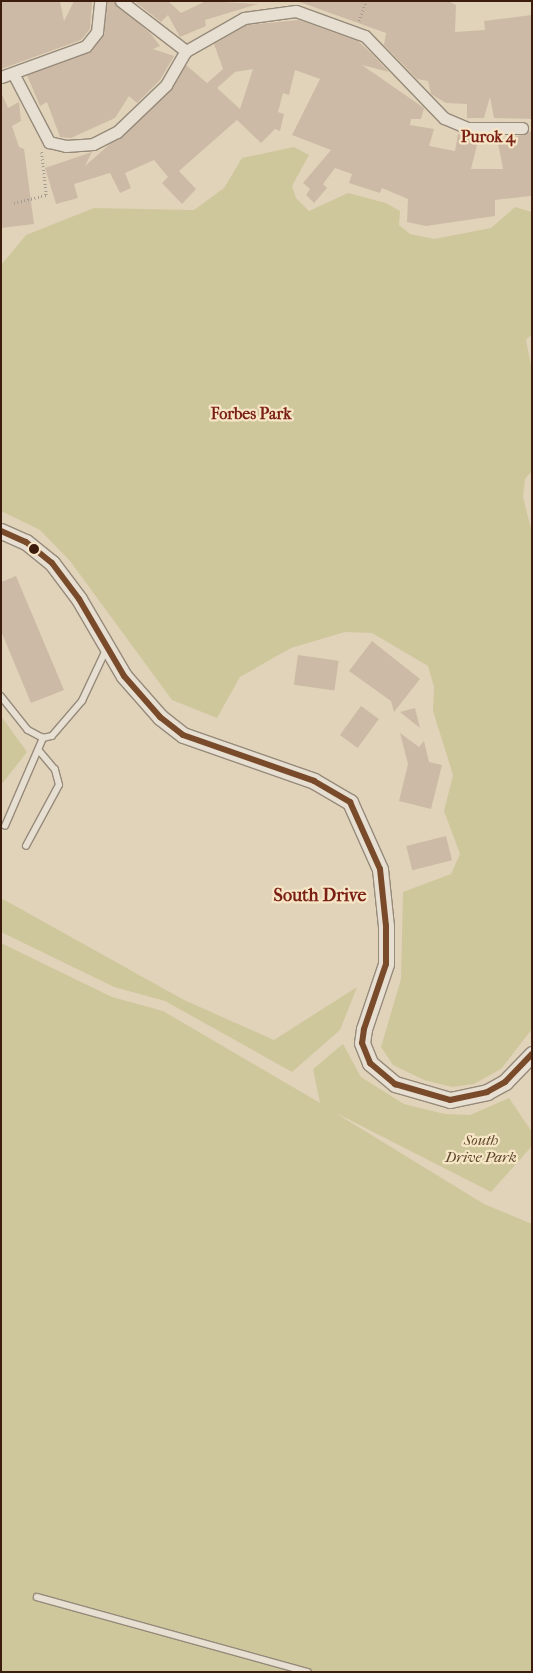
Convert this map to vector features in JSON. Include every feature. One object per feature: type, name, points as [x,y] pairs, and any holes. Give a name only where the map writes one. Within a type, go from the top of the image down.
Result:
[{"type":"main road","points":[[1,531],[26,542],[52,563],[140,696],[183,735],[314,781],[350,802],[356,811],[380,869],[386,926],[386,964],[364,1029],[362,1042],[370,1063],[395,1084],[450,1100],[487,1092],[530,1061]]},
{"type":"street","points":[[1,77],[14,75],[86,46],[97,32],[100,1]]},
{"type":"street","points":[[122,1],[186,52]]},
{"type":"street","points":[[14,75],[44,136],[66,146],[109,138],[172,78],[186,52],[263,12],[315,14],[355,30],[378,47],[444,118],[467,128],[522,128]]},
{"type":"lane","points":[[5,826],[43,738],[60,730],[76,711],[107,648]]},
{"type":"lane","points":[[1,696],[28,730],[43,738]]},
{"type":"lane","points":[[26,846],[59,785],[55,770],[39,751]]},
{"type":"lane","points":[[36,1597],[308,1672]]},
{"type":"path","points":[[355,30],[366,1]]},
{"type":"path","points":[[14,203],[46,195],[40,156],[44,136]]},
{"type":"green space","points":[[294,147],[309,155],[292,186],[296,198],[309,211],[348,193],[386,203],[400,211],[399,225],[410,234],[434,239],[491,228],[515,207],[532,212],[532,334],[526,340],[532,370],[532,471],[525,479],[523,497],[532,533],[532,1029],[501,1069],[474,1084],[452,1087],[424,1080],[393,1065],[381,1047],[401,979],[403,892],[451,874],[460,854],[444,811],[453,775],[433,711],[434,687],[428,666],[372,633],[345,632],[291,648],[240,677],[217,718],[172,700],[70,561],[40,530],[1,511],[1,265],[26,235],[94,208],[194,210],[224,188],[242,158]]},
{"type":"green space","points":[[1,716],[27,752],[1,785]]},
{"type":"green space","points":[[1,898],[184,1000],[274,1040],[357,987],[340,1030],[292,1072],[165,1001],[114,987],[1,932]]},
{"type":"green space","name":"South Drive Park","points":[[1,943],[112,997],[163,1011],[320,1103],[313,1069],[343,1044],[361,1077],[404,1104],[445,1114],[470,1115],[509,1098],[532,1132],[532,1146],[491,1192],[334,1112],[484,1204],[532,1224],[532,1672],[1,1672]]},
{"type":"building","points":[[1,1],[60,1],[64,21],[74,1],[92,1],[90,29],[81,40],[1,69]]},
{"type":"building","points":[[107,1],[114,1],[151,34],[160,46],[153,49],[174,56],[160,80],[137,103],[129,96],[115,118],[71,138],[60,137],[47,102],[40,106],[27,75],[92,51],[104,33]]},
{"type":"building","points":[[134,1],[168,1],[181,13],[206,1],[258,4],[205,20],[206,26],[180,37],[168,15],[161,22]]},
{"type":"building","points":[[297,1],[448,1],[456,5],[455,32],[485,30],[484,21],[532,15],[532,119],[494,118],[490,97],[484,118],[467,118],[467,104],[446,103],[431,94],[428,81],[417,79],[384,45],[386,33]]},
{"type":"building","points":[[299,20],[358,41],[389,72],[362,65],[424,108],[421,119],[411,119],[410,125],[434,129],[429,146],[455,151],[458,134],[478,141],[471,169],[503,169],[498,143],[532,131],[531,196],[495,200],[495,216],[426,226],[407,222],[408,199],[382,188],[380,193],[349,183],[352,174],[335,168],[323,184],[327,188],[314,203],[306,195],[310,189],[303,183],[331,150],[292,135],[320,79],[295,70],[289,95],[283,93],[278,112],[284,114],[280,131],[275,129],[261,143],[237,120],[179,171],[196,189],[182,204],[162,183],[168,177],[154,160],[125,173],[131,188],[120,193],[110,173],[74,184],[78,198],[56,204],[45,168],[92,152],[85,166],[171,90],[186,65],[207,83],[223,69],[214,44],[246,25]],"holes":[[[253,69],[240,109],[217,88],[235,72]]]},
{"type":"building","points":[[1,92],[8,108],[19,102],[21,121],[12,126],[19,147],[24,149],[34,224],[1,228]]},
{"type":"building","points":[[16,576],[64,690],[31,703],[1,631],[1,582]]},
{"type":"building","points":[[372,641],[420,679],[394,712],[391,701],[349,671]]},
{"type":"building","points":[[298,655],[339,661],[334,690],[294,685]]},
{"type":"building","points":[[361,706],[379,719],[358,748],[340,735]]},
{"type":"building","points":[[415,708],[420,728],[400,712]]},
{"type":"building","points":[[400,733],[419,747],[424,741],[429,762],[442,765],[431,809],[399,801],[408,764]]},
{"type":"building","points":[[446,836],[452,860],[412,870],[406,846]]},
{"type":"transit line","points":[[1,531],[26,542],[52,563],[79,599],[124,676],[160,717],[183,735],[314,781],[350,802],[380,869],[386,926],[386,964],[364,1029],[362,1043],[370,1063],[395,1084],[450,1100],[487,1092],[505,1082],[532,1054]]},
{"type":"district","name":"Purok 4","points":[[488,137]]},
{"type":"district","name":"Forbes Park","points":[[251,414]]},
{"type":"district","name":"South Drive","points":[[320,896]]}]
